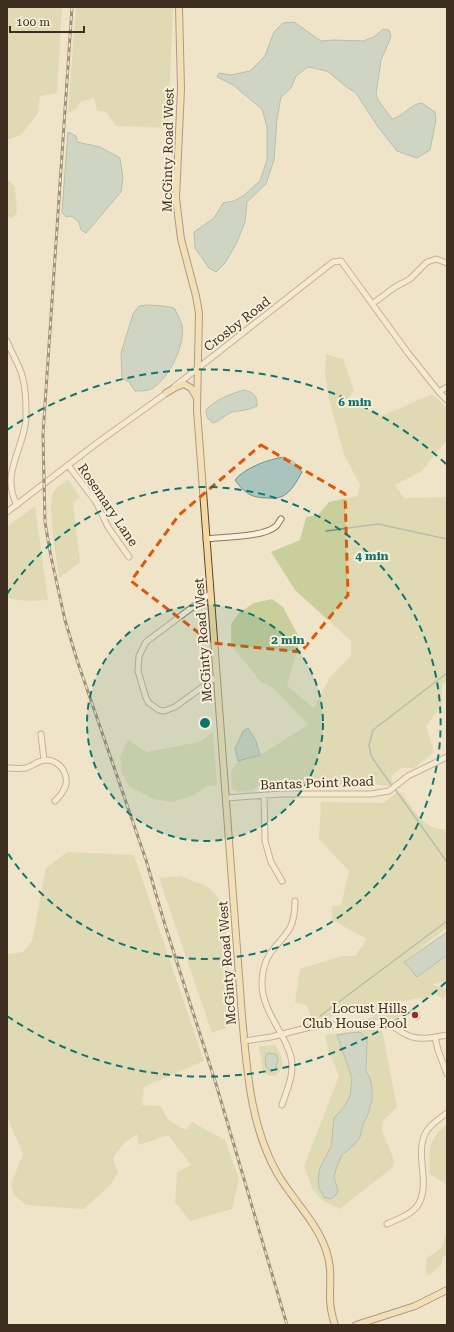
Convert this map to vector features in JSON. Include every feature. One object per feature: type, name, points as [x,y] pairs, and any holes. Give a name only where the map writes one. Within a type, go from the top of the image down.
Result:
[{"type":"main road","name":"McGinty Road West","points":[[179,7],[181,89],[176,198],[181,239],[199,313],[197,400],[216,677],[244,1041],[249,1084],[254,1112],[266,1148],[278,1173],[322,1240],[330,1265],[330,1298],[335,1325]]},
{"type":"main road","points":[[166,393],[183,384],[187,385],[193,390],[197,400]]},
{"type":"main road","points":[[356,1325],[415,1306],[447,1290]]},
{"type":"street","points":[[372,304],[410,279],[426,262],[436,259],[446,260]]},
{"type":"street","name":"Crosby Road","points":[[7,512],[198,369],[333,262],[341,261],[408,353],[447,400]]},
{"type":"street","points":[[7,341],[8,349],[24,381],[26,405],[25,426],[11,472],[10,481],[12,493],[17,505]]},
{"type":"street","points":[[439,392],[447,388]]},
{"type":"street","name":"Rosemary Lane","points":[[68,465],[96,502],[108,527],[129,557]]},
{"type":"street","points":[[206,538],[246,536],[267,531],[275,527],[281,519]]},
{"type":"street","points":[[210,594],[146,642],[139,656],[138,672],[149,704],[159,710],[164,711],[176,707],[216,677]]},
{"type":"street","points":[[41,734],[44,760]]},
{"type":"street","name":"Bantas Point Road","points":[[226,798],[281,794],[371,794],[389,791],[408,776],[446,758]]},
{"type":"street","points":[[7,768],[25,768],[44,760],[52,760],[58,764],[65,773],[66,779],[64,791],[55,801]]},
{"type":"street","points":[[264,795],[265,841],[271,862],[282,881]]},
{"type":"street","points":[[282,1105],[291,1077],[292,1063],[288,1049],[265,1001],[262,984],[264,968],[268,957],[291,927],[295,911],[295,901]]},
{"type":"street","points":[[244,1041],[271,1038],[280,1034],[310,1027],[374,1022],[383,1022],[392,1025],[411,1036],[423,1039],[447,1034]]},
{"type":"street","points":[[436,1037],[438,1050],[447,1074]]},
{"type":"street","points":[[387,1224],[408,1215],[417,1206],[422,1195],[423,1185],[423,1140],[428,1130],[436,1121],[447,1113]]},
{"type":"highlighted area","points":[[261,445],[345,494],[348,595],[301,652],[212,643],[131,581],[179,515]]},
{"type":"green space","points":[[7,7],[62,7],[57,93],[40,96],[38,113],[21,135],[7,140]]},
{"type":"green space","points":[[76,7],[173,7],[168,128],[116,126],[106,112],[97,111],[94,98],[80,102],[76,109],[68,113]]},
{"type":"green space","points":[[7,179],[15,187],[17,213],[12,218],[7,216]]},
{"type":"green space","points":[[326,354],[343,359],[354,390],[348,399],[352,404],[382,416],[432,394],[447,408],[447,440],[421,472],[395,485],[404,498],[447,497],[447,680],[442,685],[442,705],[426,726],[434,752],[414,768],[401,768],[391,777],[393,783],[390,786],[371,784],[365,786],[332,789],[297,783],[265,782],[251,791],[239,792],[232,789],[231,772],[238,761],[260,755],[308,725],[275,689],[261,682],[231,645],[231,624],[239,613],[254,603],[272,599],[283,607],[300,639],[287,686],[314,708],[330,677],[351,656],[351,641],[295,590],[271,552],[300,540],[306,517],[318,515],[329,502],[357,496],[360,485],[344,454],[329,399],[325,375]]},
{"type":"green space","points":[[68,479],[80,497],[73,503],[80,562],[59,578],[54,547],[51,507],[55,489]]},
{"type":"green space","points":[[35,506],[48,600],[26,601],[7,598],[7,527]]},
{"type":"green space","points":[[213,732],[217,785],[208,786],[192,796],[172,802],[153,799],[129,786],[122,773],[120,757],[128,740],[147,752],[199,742]]},
{"type":"green space","points":[[397,792],[402,793],[415,812],[426,823],[439,829],[447,829],[447,927],[404,962],[417,977],[447,955],[447,980],[432,985],[447,989],[447,993],[443,1000],[437,994],[424,1000],[420,998],[399,1002],[402,1015],[394,1021],[384,1018],[374,1018],[368,1007],[346,1006],[326,1020],[312,1021],[307,1006],[295,1002],[300,969],[341,956],[355,956],[367,939],[332,920],[332,906],[341,905],[349,871],[319,839],[321,802],[383,803]]},
{"type":"green space","points":[[67,852],[134,855],[204,1061],[144,1087],[142,1105],[161,1106],[168,1120],[186,1130],[192,1122],[225,1140],[239,1179],[232,1209],[190,1221],[175,1202],[177,1172],[191,1165],[168,1135],[139,1145],[137,1134],[123,1144],[113,1158],[118,1172],[111,1184],[84,1209],[26,1205],[14,1195],[11,1184],[23,1154],[7,1117],[7,954],[23,952],[32,941],[46,868]]},
{"type":"green space","points":[[181,876],[210,888],[224,906],[233,1025],[212,1033],[159,878]]},
{"type":"green space","points":[[361,1030],[382,1030],[397,1107],[383,1121],[382,1131],[395,1162],[392,1168],[340,1209],[322,1200],[313,1190],[304,1166],[339,1076],[328,1049],[325,1035]]},
{"type":"green space","points":[[275,1045],[280,1053],[282,1065],[279,1073],[275,1076],[264,1073],[259,1046]]},
{"type":"green space","points":[[447,1124],[447,1185],[430,1174],[429,1158],[431,1146],[436,1135]]},
{"type":"green space","points":[[447,1230],[447,1254],[443,1257],[441,1265],[429,1275],[426,1273],[426,1259],[442,1247]]},
{"type":"water","points":[[294,22],[321,41],[363,41],[374,37],[383,29],[389,30],[391,37],[381,60],[376,94],[378,100],[392,119],[422,103],[435,112],[436,120],[430,150],[417,158],[397,151],[378,127],[356,93],[327,71],[308,67],[296,76],[291,88],[281,97],[277,119],[274,160],[266,184],[247,202],[245,222],[236,244],[225,263],[216,272],[209,268],[195,248],[194,232],[214,218],[223,203],[234,201],[243,196],[260,181],[267,160],[267,127],[262,109],[233,85],[217,77],[219,73],[231,75],[250,71],[265,56],[274,32],[283,23]]},
{"type":"water","points":[[68,132],[76,136],[77,142],[100,147],[120,158],[123,178],[121,192],[86,233],[81,230],[79,222],[71,216],[66,217],[62,212]]},
{"type":"water","points":[[148,305],[174,308],[182,325],[183,333],[179,351],[165,377],[149,390],[135,391],[129,382],[122,378],[121,353],[133,314],[139,306]]},
{"type":"water","points":[[244,390],[250,392],[256,397],[257,406],[247,410],[232,412],[213,423],[209,419],[206,410],[210,406],[224,397]]},
{"type":"water","points":[[284,457],[293,461],[302,472],[291,489],[282,496],[277,498],[262,498],[253,496],[242,489],[235,480],[244,472],[257,465]]},
{"type":"water","points":[[248,728],[256,741],[260,755],[238,761],[235,749],[243,731]]},
{"type":"water","points":[[447,932],[447,955],[417,977],[404,962]]},
{"type":"water","name":"Locust Hills Club House Pool","points":[[412,1009],[419,1012],[420,1018],[417,1020],[409,1013]]},
{"type":"water","points":[[360,1032],[367,1040],[366,1071],[370,1078],[372,1087],[372,1100],[360,1137],[354,1145],[342,1155],[337,1166],[334,1177],[338,1191],[331,1199],[324,1197],[319,1188],[318,1178],[320,1168],[331,1147],[334,1118],[344,1107],[350,1096],[352,1078],[337,1035]]},
{"type":"water","points":[[268,1053],[276,1054],[278,1060],[275,1070],[270,1071],[266,1067],[265,1057]]},
{"type":"waterway","points":[[326,531],[378,524],[447,539]]},
{"type":"waterway","points":[[392,786],[371,756],[369,745],[373,730],[447,673]]},
{"type":"waterway","points":[[395,789],[447,862]]},
{"type":"waterway","points":[[320,1016],[447,921]]},
{"type":"railway","points":[[72,7],[43,434],[45,522],[65,620],[77,660],[146,860],[165,925],[216,1084],[287,1325]]},
{"type":"place","name":"Locust Hills Club House Pool","points":[[415,1015]]}]
